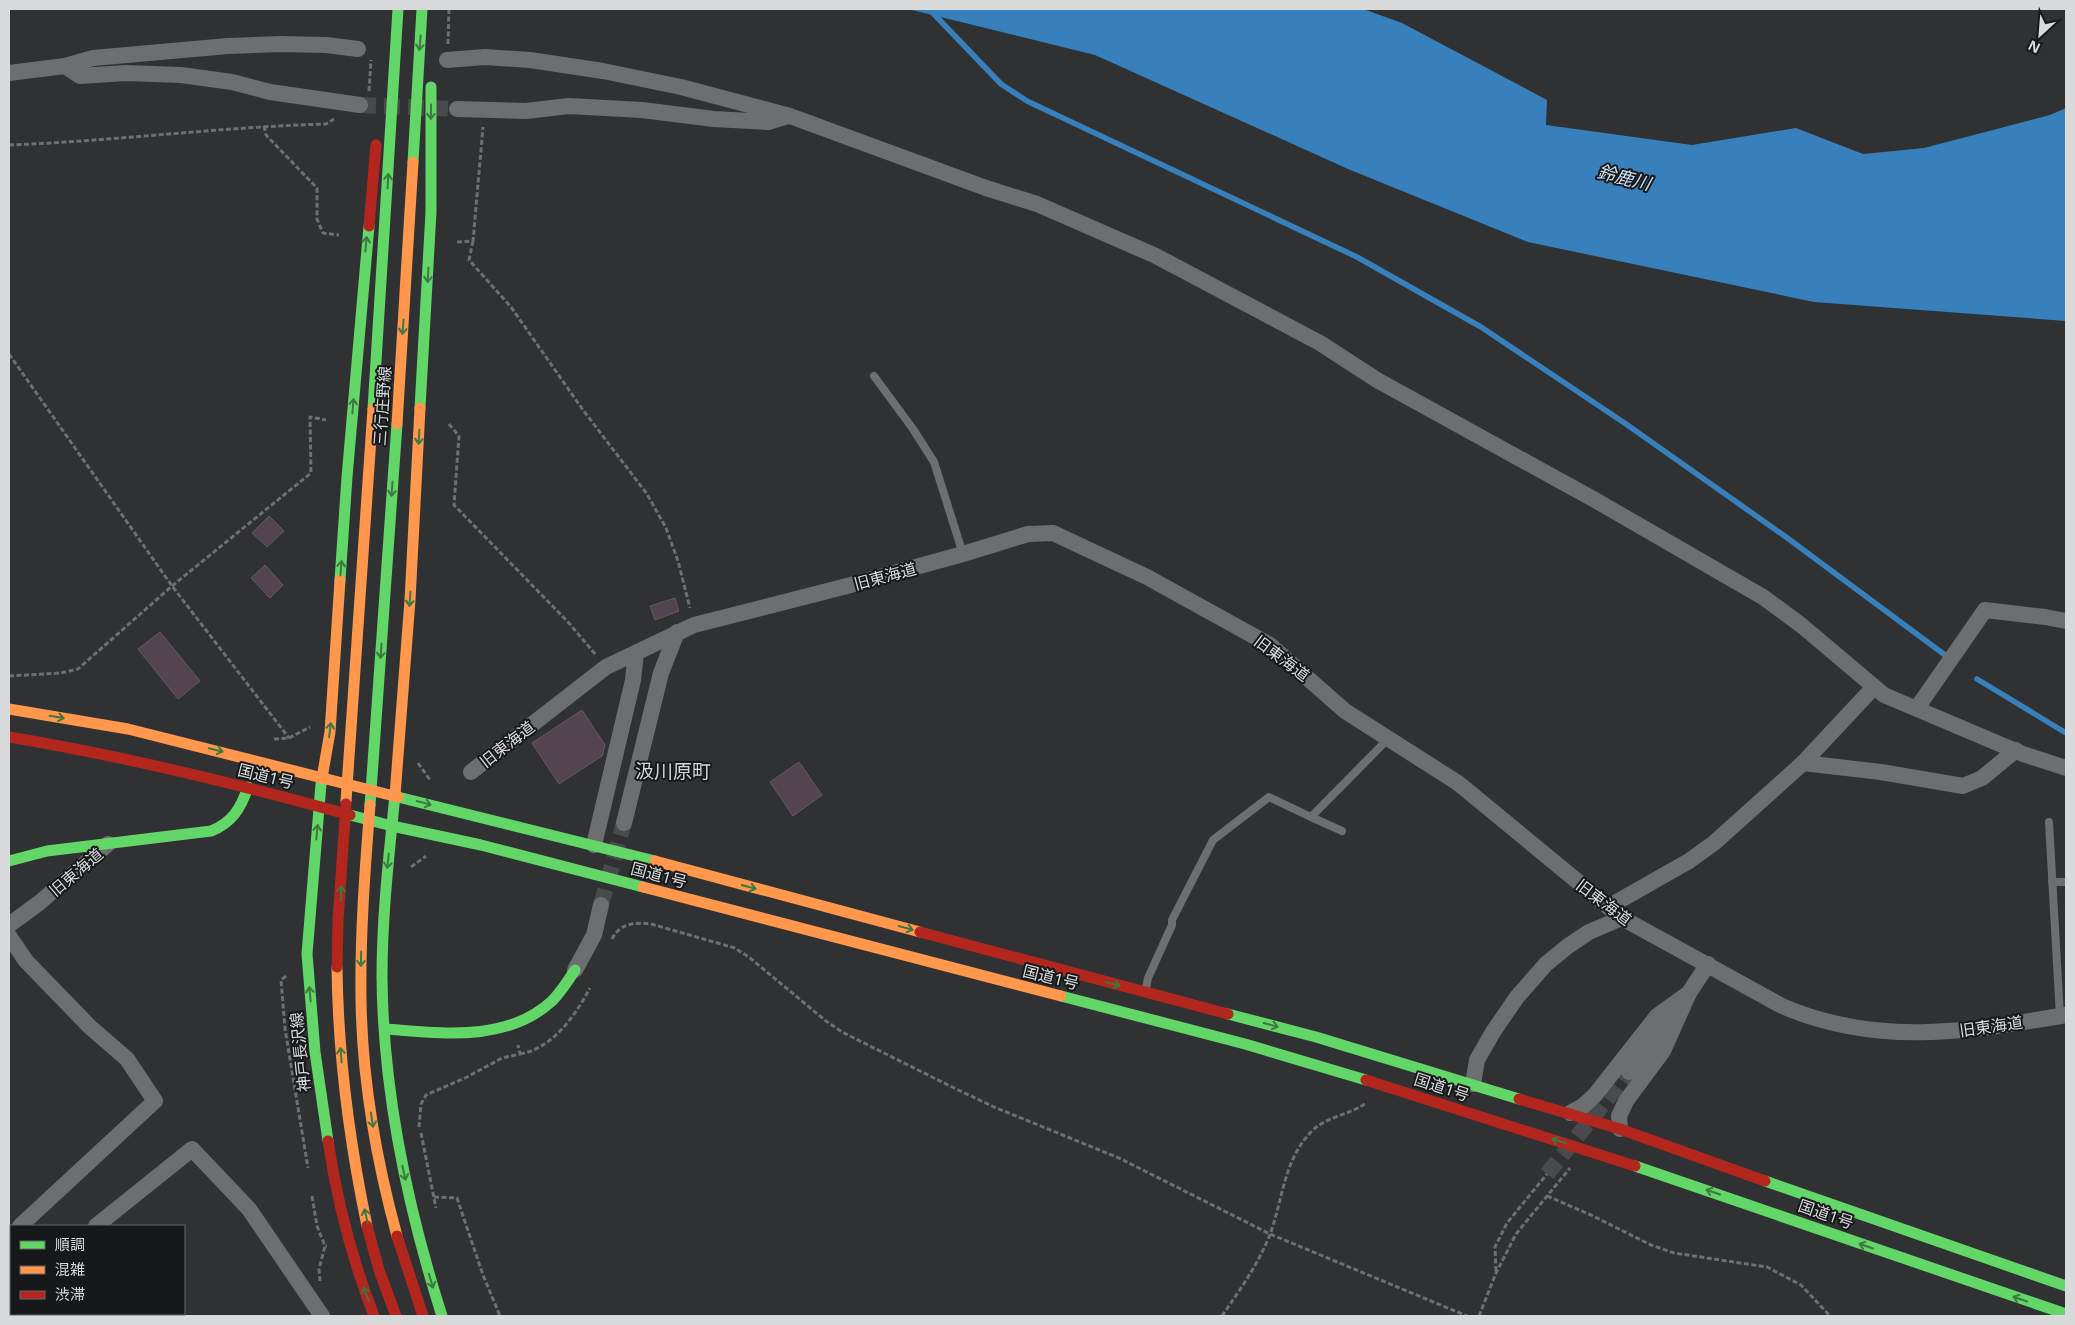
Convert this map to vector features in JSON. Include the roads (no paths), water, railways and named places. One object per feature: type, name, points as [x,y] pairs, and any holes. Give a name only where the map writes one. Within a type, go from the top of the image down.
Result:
[{"type":"main road","name":"三行庄野線","points":[[380,103],[383,75],[397,9]]},
{"type":"main road","name":"三行庄野線","points":[[396,1316],[377,1263],[357,1175],[345,1099],[338,1025],[337,958],[383,264],[397,9]]},
{"type":"main road","name":"三行庄野線","points":[[422,9],[408,261],[361,960],[362,1028],[367,1087],[374,1129],[402,1256],[423,1316]]},
{"type":"main road","points":[[432,73],[430,139],[432,212],[410,590],[395,795],[384,903],[382,978],[389,1091],[401,1159],[421,1245],[442,1316]]},
{"type":"main road","name":"三行庄野線","points":[[322,778],[330,732],[348,468],[377,130]]},
{"type":"main road","name":"国道1号","points":[[9,709],[128,729],[273,764],[322,778],[594,845],[1316,1037],[1620,1129],[1888,1225],[2066,1286]]},
{"type":"main road","name":"国道1号","points":[[9,736],[248,787],[392,826],[491,848],[1245,1044],[1383,1085],[1672,1178],[2066,1314]]},
{"type":"main road","name":"神戸長沢線","points":[[322,778],[307,954],[315,1052],[335,1187],[357,1272],[374,1316]]},
{"type":"main road","name":"旧東海道","points":[[108,844],[211,831],[220,828],[234,817],[243,804],[248,787]]},
{"type":"main road","points":[[9,861],[47,851],[108,844]]},
{"type":"main road","points":[[385,1029],[462,1034],[493,1031],[535,1014],[550,1003],[575,970]]},
{"type":"street","points":[[9,72],[65,66],[93,58],[228,46],[326,45],[358,49]]},
{"type":"street","points":[[447,60],[485,57],[503,58],[603,71],[681,87],[790,116],[986,188],[1037,204],[1154,255],[1320,343],[1377,380],[1595,500],[1762,597],[1801,625],[1884,696],[1917,708],[2023,754],[2066,768]]},
{"type":"street","points":[[65,66],[80,76],[126,72],[180,75],[343,104],[364,102]]},
{"type":"street","points":[[457,110],[526,111],[569,106],[642,110],[714,119],[768,122],[790,116]]},
{"type":"street","name":"旧東海道","points":[[471,772],[606,667],[694,625],[963,554],[1028,534],[1053,534],[1147,577],[1270,645],[1345,711],[1387,740],[1458,783],[1622,918],[1782,1006],[1808,1017],[1837,1025],[1871,1031],[1953,1032],[2063,1016]]},
{"type":"street","points":[[1917,708],[1985,610],[2045,616],[2066,621]]},
{"type":"street","points":[[624,824],[661,673],[677,632]]},
{"type":"street","points":[[594,845],[633,680],[636,653]]},
{"type":"street","points":[[1608,907],[1689,861],[1714,843],[1803,763],[1874,687]]},
{"type":"street","points":[[1803,763],[1880,772],[1963,786],[1982,778],[2016,750]]},
{"type":"street","name":"旧東海道","points":[[9,926],[108,844]]},
{"type":"street","points":[[575,970],[594,935],[601,905]]},
{"type":"street","points":[[1473,1084],[1478,1060],[1493,1032],[1517,997],[1546,964],[1589,932],[1622,918]]},
{"type":"street","points":[[9,936],[26,962],[90,1027],[127,1059],[155,1101],[21,1225]]},
{"type":"street","points":[[1628,1072],[1689,993],[1708,964]]},
{"type":"street","points":[[1570,1113],[1583,1106],[1595,1095],[1657,1016],[1689,993]]},
{"type":"street","points":[[1620,1129],[1619,1116],[1626,1100],[1663,1051],[1689,993]]},
{"type":"street","points":[[97,1225],[192,1149],[249,1209],[322,1316]]},
{"type":"lane","points":[[874,376],[909,422],[934,462],[963,554]]},
{"type":"lane","points":[[1312,817],[1387,740]]},
{"type":"lane","points":[[1144,992],[1148,978],[1172,925],[1172,920],[1213,840],[1269,797],[1342,831]]},
{"type":"lane","points":[[2049,822],[2063,1016]]},
{"type":"lane","points":[[2052,882],[2066,882]]},
{"type":"water","name":"鈴鹿川","points":[[908,9],[1363,9],[1402,23],[1547,100],[1546,125],[1692,145],[1796,128],[1863,154],[1924,148],[2050,115],[2066,108],[2066,321],[1814,302],[1528,242],[1348,169],[1095,55]]},
{"type":"waterway","points":[[929,9],[1001,84],[1027,101],[1357,257],[1481,327],[1626,424],[1786,537],[1949,658]]},
{"type":"waterway","points":[[1977,679],[2066,733]]},
{"type":"tunnel","points":[[360,105],[457,109]]},
{"type":"tunnel","points":[[601,905],[624,823]]},
{"type":"tunnel","points":[[1547,1174],[1629,1072]]},
{"type":"district","name":"汲川原町","points":[[673,771]]}]
